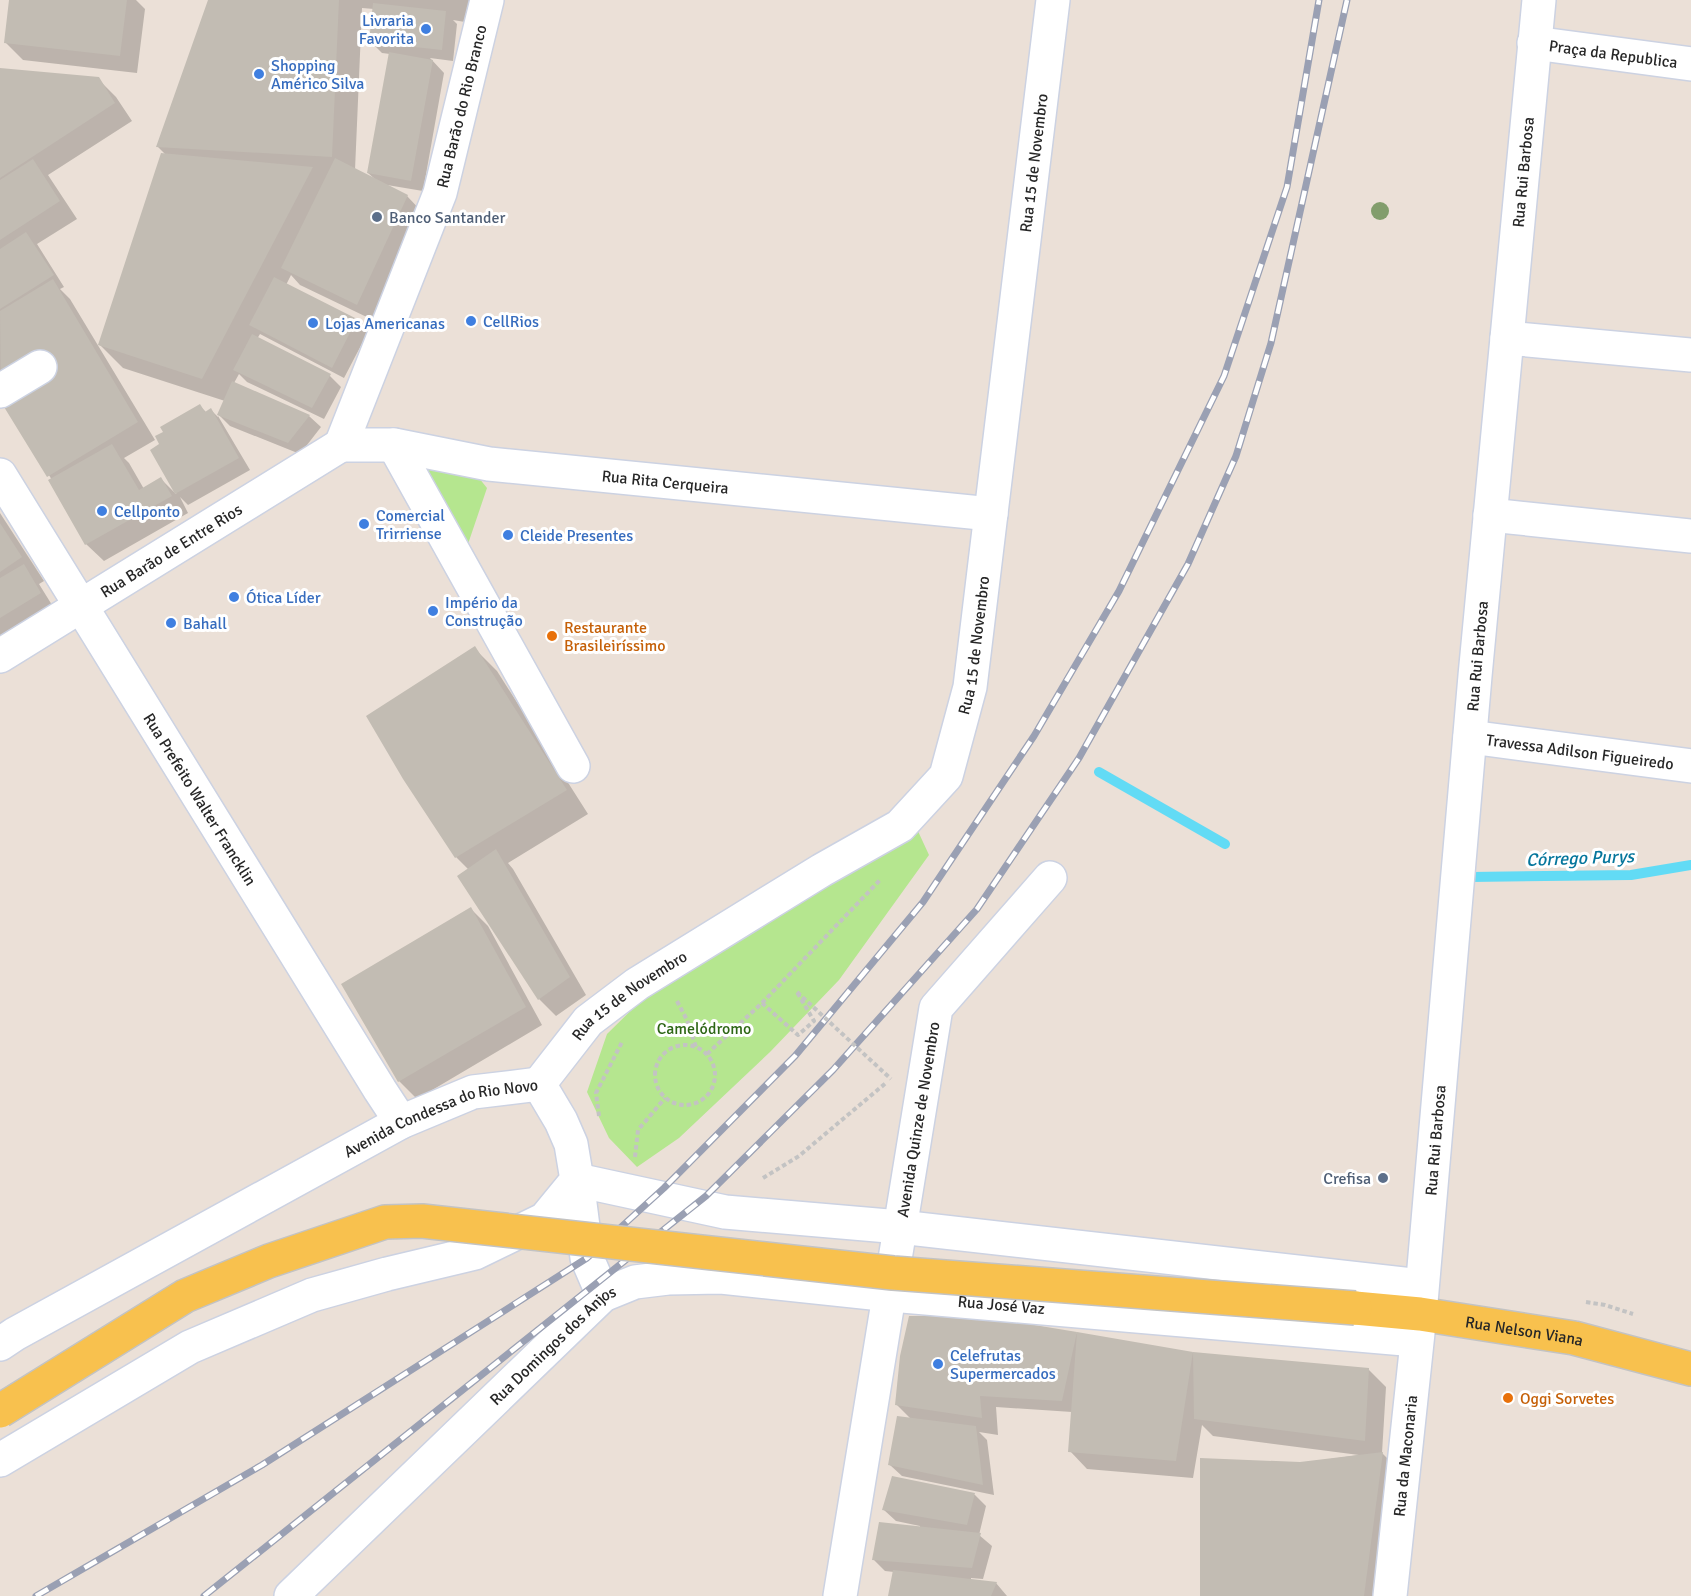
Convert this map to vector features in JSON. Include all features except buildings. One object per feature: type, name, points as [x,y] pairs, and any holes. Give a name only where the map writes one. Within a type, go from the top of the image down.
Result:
[{"type":"main road","name":"Rua Nelson Viana","points":[[0,1411],[185,1296],[269,1262],[385,1222],[422,1221],[893,1273],[1419,1314],[1574,1338],[1691,1369]]},
{"type":"street","name":"Rua Barão do Rio Branco","points":[[341,445],[440,193],[487,0]]},
{"type":"street","name":"Rua 15 de Novembro","points":[[539,1084],[596,1014],[637,984],[822,870],[900,826],[946,776],[970,687],[1053,0]]},
{"type":"street","name":"Rua Rui Barbosa","points":[[1419,1314],[1490,515],[1539,0]]},
{"type":"street","name":"Praça da Republica","points":[[1534,43],[1691,64]]},
{"type":"street","points":[[1507,338],[1691,355]]},
{"type":"street","points":[[0,391],[40,367]]},
{"type":"street","name":"Rua Rita Cerqueira","points":[[341,445],[394,445],[489,464],[991,514]]},
{"type":"street","name":"Rua Barão de Entre Rios","points":[[0,656],[341,445]]},
{"type":"street","points":[[394,445],[573,766]]},
{"type":"street","name":"Rua Prefeito Walter Francklin","points":[[0,475],[401,1122]]},
{"type":"street","points":[[1490,515],[1691,536]]},
{"type":"street","name":"Travessa Adilson Figueiredo","points":[[1470,737],[1691,766]]},
{"type":"street","name":"Avenida Quinze de Novembro","points":[[891,1295],[936,1008],[1050,878]]},
{"type":"street","name":"Avenida Condessa do Rio Novo","points":[[0,1344],[401,1122],[473,1092],[539,1084],[561,1121],[571,1144],[587,1258],[603,1295]]},
{"type":"street","points":[[0,1460],[190,1347],[312,1294],[485,1249],[545,1219],[577,1180],[725,1212],[900,1227],[1419,1314]]},
{"type":"street","name":"Rua Domingos dos Anjos","points":[[291,1596],[557,1342],[603,1295],[635,1281],[721,1276],[891,1295]]},
{"type":"street","points":[[840,1596],[891,1295]]},
{"type":"street","name":"Rua José Vaz","points":[[891,1295],[1419,1314]]},
{"type":"street","name":"Rua da Maconaria","points":[[1390,1596],[1419,1314]]},
{"type":"path","points":[[707,1054],[762,1003],[885,875]]},
{"type":"path","points":[[762,1003],[798,1035],[814,1021],[797,992],[891,1079],[799,1156]]},
{"type":"path","points":[[674,995],[687,1020],[696,1047]]},
{"type":"path","points":[[599,1117],[596,1093],[622,1041]]},
{"type":"path","points":[[681,1045],[696,1047],[707,1054],[713,1063],[714,1083],[709,1092],[702,1100],[683,1105],[665,1098],[656,1081],[655,1071],[658,1062],[671,1048],[681,1045]]},
{"type":"path","points":[[634,1161],[638,1130],[665,1098]]},
{"type":"path","points":[[1582,1301],[1605,1305],[1637,1316]]},
{"type":"green space","points":[[418,463],[471,468],[487,488],[468,544]]},
{"type":"green space","name":"Camelódromo","points":[[917,829],[929,855],[839,980],[770,1052],[679,1138],[637,1167],[609,1138],[587,1092],[607,1034],[663,979]]},
{"type":"waterway","name":"Córrego Purys","points":[[1099,772],[1225,844]]},
{"type":"waterway","name":"Córrego Purys","points":[[1470,877],[1631,875],[1691,865]]},
{"type":"railway","points":[[36,1596],[262,1465],[587,1258],[664,1188],[795,1056],[923,902],[1034,736],[1119,591],[1224,376],[1287,187],[1319,0]]},
{"type":"railway","points":[[204,1596],[706,1196],[833,1070],[977,909],[1079,758],[1188,564],[1236,456],[1271,343],[1347,0]]},
{"type":"place","name":"Livraria Favorita","points":[[426,29]]},
{"type":"place","name":"Shopping Américo Silva","points":[[259,74]]},
{"type":"place","name":"Banco Santander","points":[[377,217]]},
{"type":"place","name":"CellRios","points":[[471,321]]},
{"type":"place","name":"Lojas Americanas","points":[[313,323]]},
{"type":"place","name":"Cellponto","points":[[102,511]]},
{"type":"place","name":"Comercial Trirriense","points":[[364,524]]},
{"type":"place","name":"Cleide Presentes","points":[[508,535]]},
{"type":"place","name":"Ótica Líder","points":[[234,597]]},
{"type":"place","name":"Império da Construção","points":[[433,611]]},
{"type":"place","name":"Bahall","points":[[171,623]]},
{"type":"place","name":"Restaurante Brasileiríssimo","points":[[552,636]]},
{"type":"place","name":"Crefisa","points":[[1383,1178]]},
{"type":"place","name":"Celefrutas Supermercados","points":[[938,1364]]},
{"type":"place","name":"Oggi Sorvetes","points":[[1508,1398]]}]
